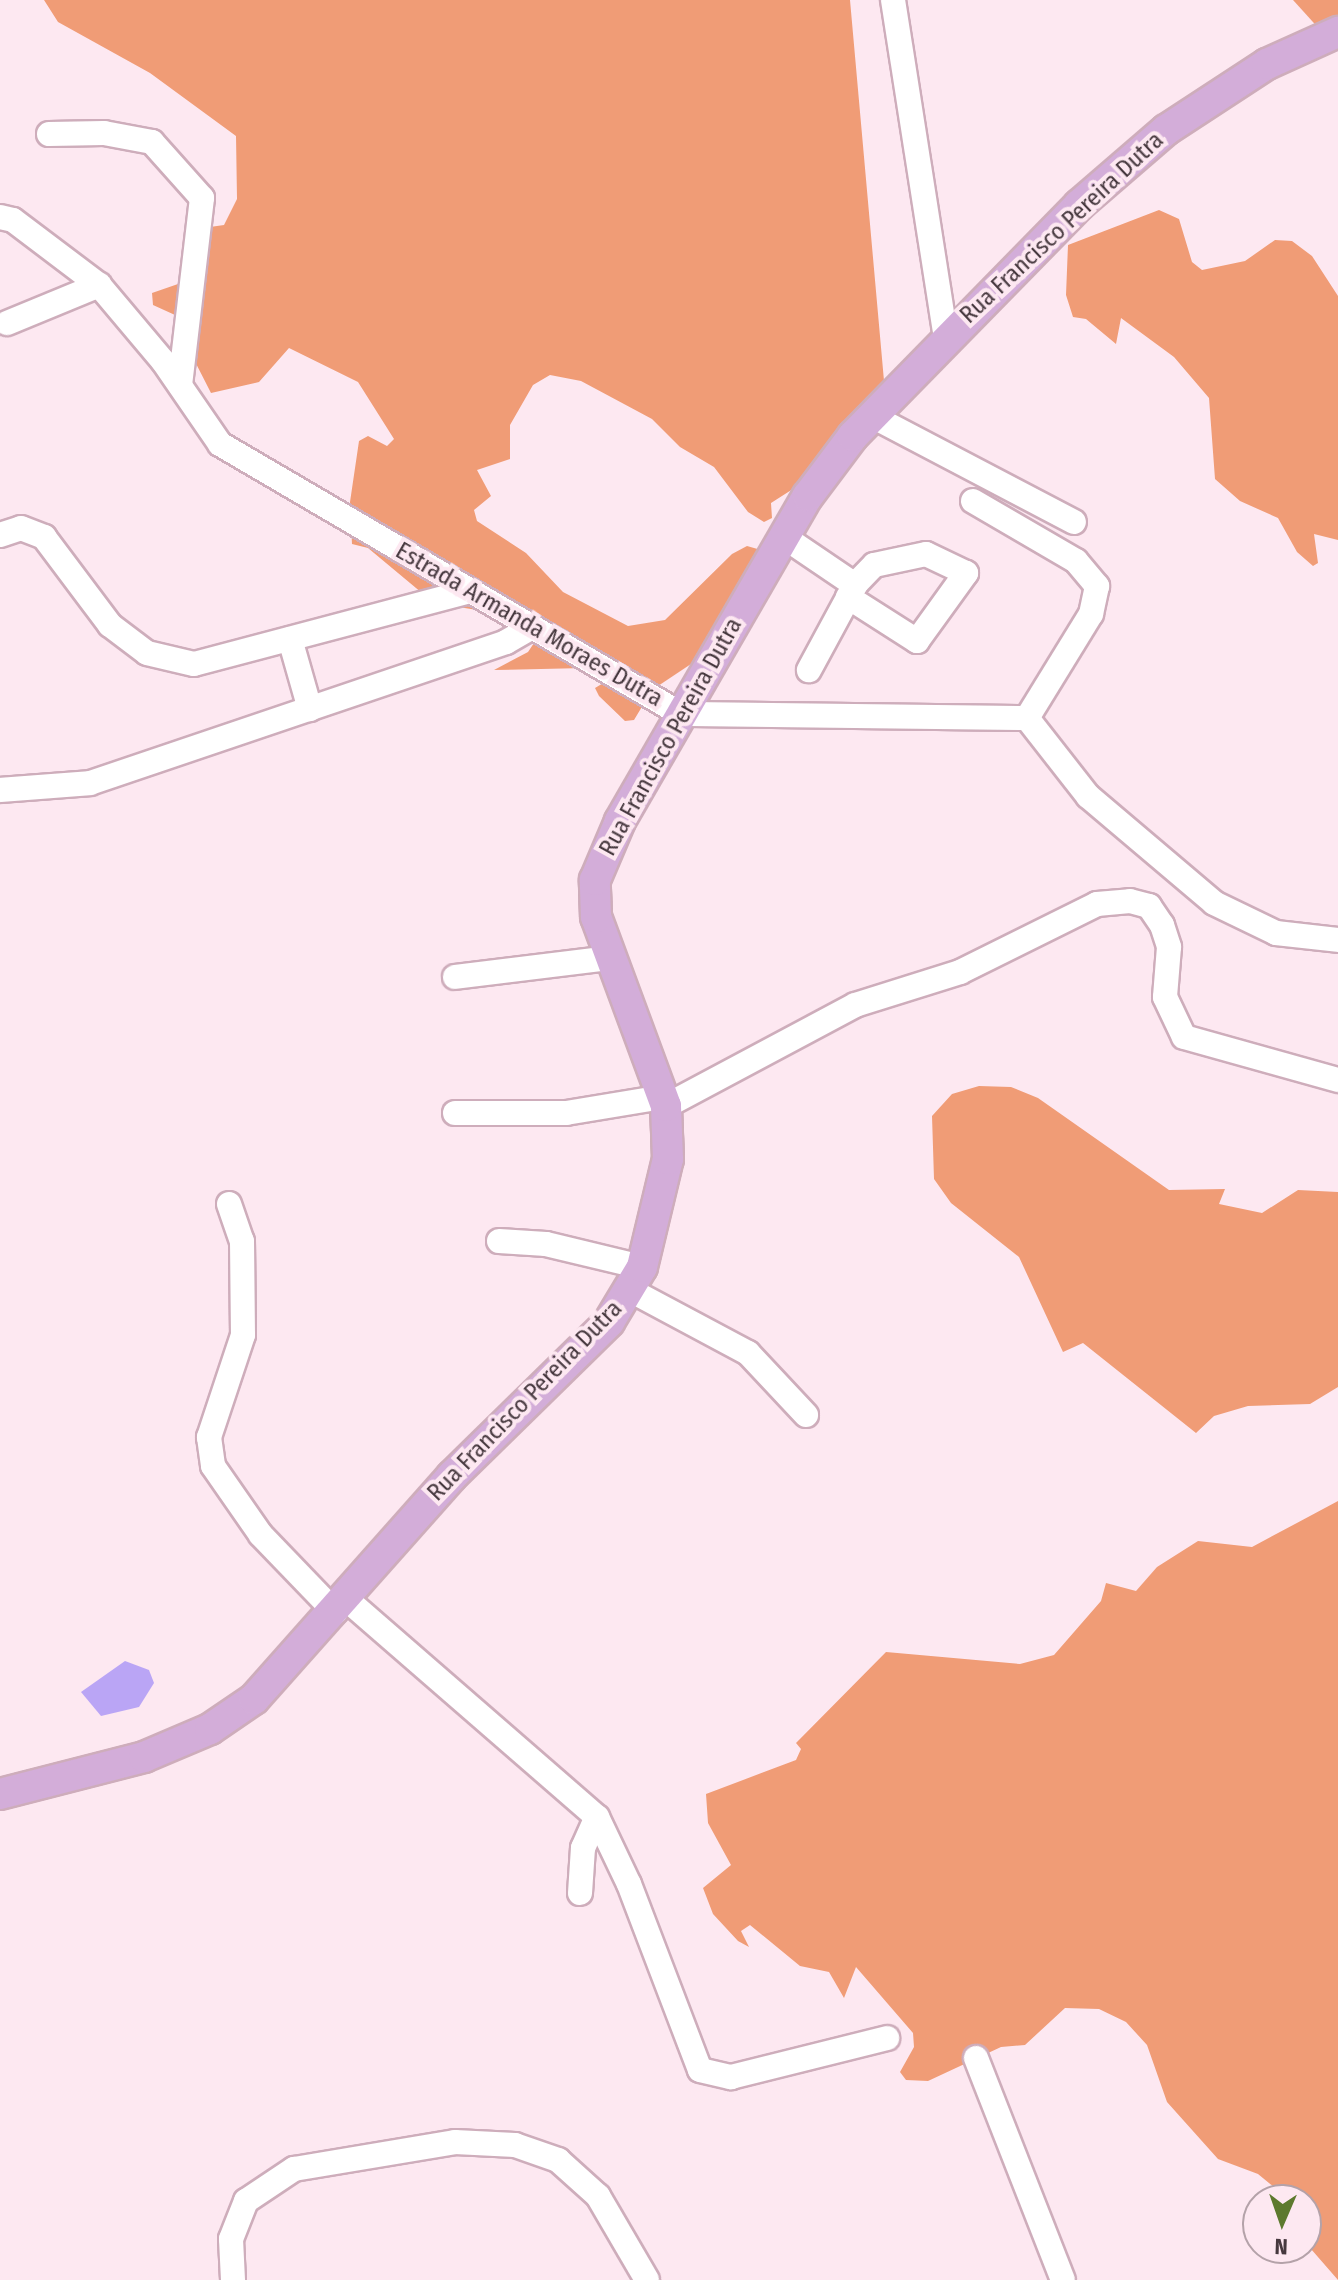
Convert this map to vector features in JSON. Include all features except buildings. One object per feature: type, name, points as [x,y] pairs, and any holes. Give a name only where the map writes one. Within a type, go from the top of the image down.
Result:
[{"type":"main road","name":"Rua Francisco Pereira Dutra","points":[[0,1794],[144,1757],[210,1729],[254,1699],[452,1476],[609,1322],[636,1279],[668,1159],[664,1101],[596,917],[595,880],[620,821],[828,466],[872,416],[946,337],[1079,205],[1166,130],[1267,64],[1338,32]]},
{"type":"street","points":[[893,0],[946,337]]},
{"type":"street","points":[[49,134],[104,133],[152,142],[202,198],[180,385]]},
{"type":"street","name":"Estrada Armanda Moraes Dutra","points":[[4,223],[99,285],[180,385],[220,444],[681,714],[1027,718]]},
{"type":"street","points":[[7,323],[99,285]]},
{"type":"street","points":[[872,416],[1074,522]]},
{"type":"street","points":[[973,501],[1076,561],[1097,586],[1091,614],[1027,718],[1088,796],[1214,903],[1276,933],[1338,940]]},
{"type":"street","points":[[0,535],[21,528],[44,537],[110,625],[147,653],[194,664],[471,591]]},
{"type":"street","points":[[784,537],[852,591],[809,670]]},
{"type":"street","points":[[0,790],[90,783],[506,642],[532,627]]},
{"type":"street","points":[[290,639],[310,709]]},
{"type":"street","points":[[455,1113],[566,1113],[664,1101],[855,1005],[960,972],[1097,904],[1130,901],[1149,906],[1162,925],[1169,947],[1167,1006],[1184,1037],[1338,1080]]},
{"type":"street","points":[[455,977],[609,958]]},
{"type":"street","points":[[229,1204],[242,1241],[243,1335],[209,1437],[213,1466],[261,1535],[340,1605],[597,1817],[629,1884],[700,2070],[731,2077],[887,2038]]},
{"type":"street","points":[[499,1241],[546,1244],[636,1279],[748,1353],[806,1415]]},
{"type":"street","points":[[580,1893],[583,1848],[597,1817]]},
{"type":"street","points":[[976,2058],[1063,2280]]},
{"type":"street","points":[[233,2280],[231,2239],[246,2201],[294,2169],[455,2142],[515,2145],[558,2160],[598,2196],[647,2280]]},
{"type":"shaded area","points":[[44,0],[850,0],[885,392],[807,480],[771,503],[772,518],[764,522],[748,512],[714,467],[680,447],[652,419],[581,381],[550,375],[533,385],[510,425],[510,459],[477,470],[491,496],[474,510],[477,521],[526,553],[563,592],[628,626],[665,620],[732,554],[747,546],[761,550],[734,611],[694,662],[652,690],[634,720],[625,721],[599,696],[595,688],[605,682],[585,668],[494,670],[528,652],[536,640],[468,584],[477,610],[434,603],[368,548],[352,544],[350,502],[359,441],[368,436],[387,446],[394,439],[358,382],[289,348],[259,382],[211,393],[186,344],[186,320],[153,305],[152,293],[178,284],[210,227],[224,225],[237,199],[236,136],[150,73],[58,22]]},
{"type":"shaded area","points":[[1293,0],[1338,0],[1338,27],[1322,32]]},
{"type":"shaded area","points":[[1159,210],[1179,219],[1192,262],[1202,270],[1245,261],[1275,240],[1292,241],[1312,256],[1338,296],[1338,540],[1314,534],[1318,563],[1313,566],[1297,552],[1278,518],[1240,501],[1215,479],[1209,398],[1174,357],[1121,318],[1116,344],[1086,319],[1073,317],[1066,295],[1068,245]]},
{"type":"shaded area","points":[[979,1086],[1011,1087],[1038,1098],[1169,1190],[1225,1189],[1219,1204],[1262,1213],[1298,1190],[1338,1192],[1338,1387],[1310,1404],[1248,1406],[1214,1416],[1196,1433],[1083,1343],[1063,1352],[1019,1257],[951,1203],[934,1179],[932,1116],[952,1094]]},
{"type":"shaded area","points":[[1338,1501],[1338,2280],[1322,2262],[1322,2184],[1270,2184],[1258,2174],[1218,2159],[1167,2102],[1147,2045],[1126,2022],[1099,2009],[1065,2008],[1025,2045],[1001,2047],[928,2081],[906,2080],[900,2072],[914,2047],[913,2033],[856,1967],[844,1998],[829,1972],[800,1966],[750,1925],[741,1931],[749,1947],[738,1941],[713,1914],[703,1888],[731,1865],[708,1823],[706,1794],[796,1760],[801,1749],[796,1743],[886,1652],[1020,1664],[1054,1655],[1101,1601],[1106,1583],[1136,1591],[1157,1567],[1198,1541],[1252,1547]]},
{"type":"shaded area","points":[[125,1661],[149,1670],[154,1683],[139,1707],[101,1716],[81,1692]]}]
